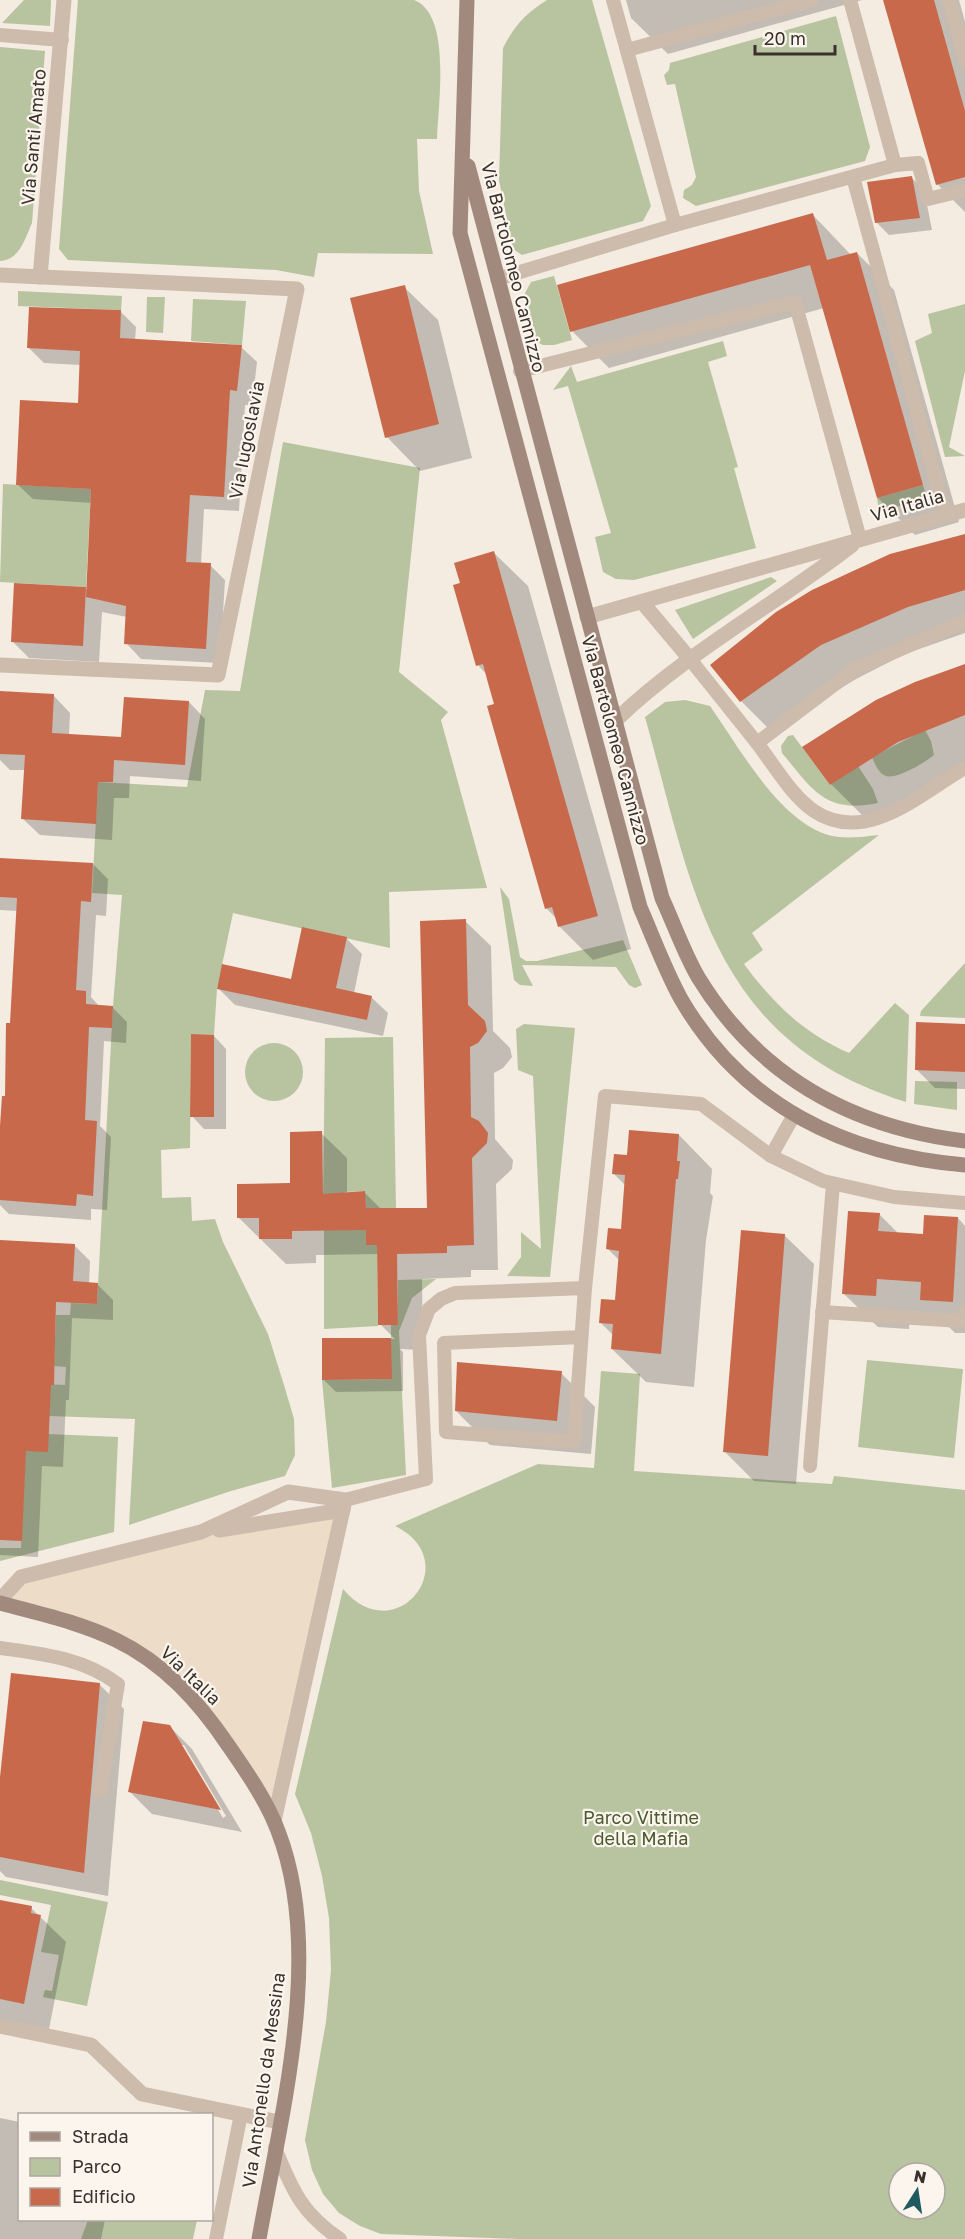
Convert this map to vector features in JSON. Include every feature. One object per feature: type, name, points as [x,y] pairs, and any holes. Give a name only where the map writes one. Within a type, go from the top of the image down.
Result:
[{"type":"street","name":"Via Santi Amato","points":[[40,277],[64,0]]},
{"type":"street","name":"Via Bartolomeo Cannizzo","points":[[467,0],[460,233],[640,907],[681,999],[715,1047],[746,1079],[794,1115],[860,1146],[908,1159],[965,1165]]},
{"type":"street","name":"Via Bartolomeo Cannizzo","points":[[464,151],[520,371],[616,720],[662,898],[698,976],[732,1024],[763,1056],[798,1084],[838,1108],[876,1124],[924,1136],[965,1141]]},
{"type":"street","name":"Via Iugoslavia","points":[[0,275],[297,289],[218,675],[0,666]]},
{"type":"street","name":"Via Italia","points":[[587,618],[945,513],[965,510]]},
{"type":"street","points":[[616,720],[650,688],[689,658],[815,574],[860,539]]},
{"type":"street","points":[[642,602],[689,658]]},
{"type":"street","points":[[201,1532],[288,1492],[344,1505]]},
{"type":"street","points":[[0,1601],[21,1577],[201,1532],[344,1505]]},
{"type":"street","points":[[274,1821],[344,1505]]},
{"type":"street","name":"Via Italia","points":[[0,1601],[61,1617],[118,1641],[168,1674],[210,1718],[242,1765],[274,1821]]},
{"type":"street","name":"Via Antonello da Messina","points":[[259,2239],[293,2040],[300,1957],[296,1901],[289,1867],[274,1821]]},
{"type":"street","points":[[0,2026],[91,2044],[142,2094],[279,2122]]},
{"type":"lane","points":[[613,0],[675,225]]},
{"type":"lane","points":[[627,50],[812,0]]},
{"type":"lane","points":[[850,0],[895,165]]},
{"type":"lane","points":[[949,0],[965,60]]},
{"type":"lane","points":[[0,34],[62,40]]},
{"type":"lane","points":[[497,279],[675,225],[895,165],[918,163],[928,199],[965,190]]},
{"type":"lane","points":[[853,177],[945,513]]},
{"type":"lane","points":[[520,371],[795,302],[860,539]]},
{"type":"lane","points":[[757,743],[855,669],[965,621]]},
{"type":"lane","points":[[689,658],[795,792],[814,811],[839,822],[860,823],[878,818],[907,804],[965,768]]},
{"type":"lane","points":[[581,1337],[444,1343],[446,1432],[574,1442],[585,1288],[605,1096],[700,1104],[771,1156],[833,1184],[894,1197],[965,1203]]},
{"type":"lane","points":[[771,1156],[794,1115]]},
{"type":"lane","points":[[810,1466],[833,1184]]},
{"type":"lane","points":[[344,1505],[426,1479],[419,1335],[422,1322],[435,1304],[455,1293],[585,1288]]},
{"type":"lane","points":[[822,1312],[960,1321],[965,1312]]},
{"type":"lane","points":[[0,1648],[80,1663],[98,1669],[118,1684],[100,1791]]},
{"type":"lane","points":[[216,2239],[241,2114]]},
{"type":"lane","points":[[275,2148],[295,2196],[320,2226],[340,2239]]},
{"type":"green space","points":[[24,0],[51,0],[50,26],[2,23]]},
{"type":"green space","points":[[78,0],[414,0],[426,9],[434,23],[440,62],[437,139],[417,139],[419,191],[433,254],[318,253],[314,277],[276,270],[68,260],[59,249]]},
{"type":"green space","points":[[547,0],[592,0],[651,206],[643,221],[522,255],[513,249],[499,180],[503,48],[521,21]]},
{"type":"green space","points":[[836,16],[870,147],[865,161],[696,206],[683,198],[684,190],[692,185],[696,177],[675,84],[667,85],[664,75],[669,70],[670,63]]},
{"type":"green space","points":[[0,47],[45,51],[32,223],[17,252],[7,260],[0,261]]},
{"type":"green space","points":[[554,276],[572,340],[554,345],[543,345],[537,342],[525,293],[531,282]]},
{"type":"green space","points":[[18,291],[122,296],[121,310],[18,306]]},
{"type":"green space","points":[[147,297],[165,297],[163,333],[146,332]]},
{"type":"green space","points":[[193,299],[246,301],[242,345],[191,341]]},
{"type":"green space","points":[[965,304],[965,371],[949,447],[965,456],[945,457],[915,341],[932,333],[928,314]]},
{"type":"green space","points":[[723,341],[727,356],[708,362],[738,467],[734,468],[756,548],[634,580],[616,579],[603,572],[595,537],[611,533],[568,386],[553,390],[571,366],[577,382]]},
{"type":"green space","points":[[283,442],[420,468],[399,672],[448,712],[441,720],[487,888],[389,892],[390,948],[233,913],[217,989],[214,1035],[191,1035],[190,1148],[161,1150],[162,1198],[191,1197],[192,1221],[215,1219],[223,1242],[268,1334],[294,1419],[295,1455],[285,1476],[231,1491],[129,1525],[135,1419],[49,1416],[0,1382],[65,1385],[66,1367],[54,1366],[56,1315],[70,1315],[71,1303],[97,1304],[113,1006],[122,895],[92,893],[98,782],[187,787],[205,690],[240,691]]},
{"type":"green space","points":[[3,484],[91,489],[86,587],[0,582]]},
{"type":"green space","points":[[923,485],[927,498],[879,512],[877,498]]},
{"type":"green space","points":[[771,577],[777,581],[693,639],[675,610]]},
{"type":"green space","points":[[685,700],[710,706],[760,779],[790,812],[807,825],[825,834],[838,837],[879,835],[752,933],[763,950],[744,964],[766,992],[790,1016],[817,1036],[849,1053],[895,1003],[909,1015],[906,1102],[840,1075],[789,1040],[750,998],[720,951],[697,898],[678,841],[645,717],[665,702]]},
{"type":"green space","points":[[925,730],[931,741],[934,755],[903,773],[891,777],[881,773],[872,757]]},
{"type":"green space","points":[[793,735],[830,785],[858,766],[873,789],[878,803],[860,806],[845,805],[833,802],[812,788],[782,753],[781,746],[788,736]]},
{"type":"green space","points":[[500,887],[509,899],[520,957],[526,961],[537,961],[623,940],[642,985],[635,988],[629,985],[616,967],[522,965],[533,986],[520,985],[514,980]]},
{"type":"green space","points":[[965,963],[965,1018],[920,1016],[921,1011]]},
{"type":"green space","points":[[524,1024],[575,1028],[550,1277],[507,1276],[521,1257],[521,1232],[541,1249],[533,1076],[518,1070],[516,1029]]},
{"type":"green space","points":[[393,1037],[396,1208],[366,1208],[364,1191],[345,1192],[346,1209],[323,1209],[325,1038]]},
{"type":"green space","points":[[274,1043],[285,1045],[295,1051],[301,1061],[303,1072],[301,1083],[295,1093],[285,1099],[274,1101],[263,1099],[253,1093],[247,1083],[245,1072],[247,1061],[253,1051],[263,1045]]},
{"type":"green space","points":[[915,1081],[957,1082],[957,1110],[914,1104]]},
{"type":"green space","points":[[324,1230],[366,1230],[366,1245],[377,1245],[378,1326],[324,1329]]},
{"type":"green space","points":[[436,1279],[412,1298],[399,1331],[406,1475],[332,1488],[322,1380],[391,1379],[391,1325],[398,1325],[398,1280]]},
{"type":"green space","points":[[867,1360],[963,1369],[954,1458],[858,1447]]},
{"type":"green space","name":"Parco Vittime della Mafia","points":[[601,1371],[640,1374],[634,1471],[832,1484],[834,1476],[965,1490],[965,2239],[519,2239],[381,2234],[360,2226],[339,2213],[323,2194],[312,2170],[305,2140],[326,2022],[331,1970],[329,1918],[322,1876],[311,1833],[295,1794],[343,1589],[363,1606],[384,1611],[402,1606],[416,1594],[424,1578],[425,1559],[416,1541],[395,1526],[538,1464],[594,1468]]},
{"type":"green space","points":[[48,1434],[118,1437],[114,1532],[0,1561],[0,1548],[21,1548],[25,1463],[0,1450]]},
{"type":"green space","points":[[0,1880],[108,1902],[87,2006],[43,1997],[45,1990],[52,1991],[59,1955],[41,1952],[51,1905],[0,1895]]},
{"type":"green space","points":[[88,2221],[197,2221],[193,2239],[81,2239]]},
{"type":"shaded area","points":[[343,1510],[274,1821],[210,1718],[143,1656],[0,1603],[21,1577],[201,1532]]},
{"type":"building","points":[[883,0],[934,0],[965,111],[965,177],[936,185]]},
{"type":"building","points":[[912,176],[920,218],[875,223],[867,182]]},
{"type":"building","points":[[813,213],[827,260],[857,252],[923,485],[877,498],[810,265],[570,332],[557,285]]},
{"type":"building","points":[[405,285],[439,424],[385,438],[350,298]]},
{"type":"building","points":[[29,307],[121,310],[120,338],[242,345],[237,391],[230,390],[224,497],[190,495],[186,562],[211,563],[206,649],[124,644],[126,606],[86,597],[91,489],[16,485],[20,400],[78,403],[80,351],[27,348]]},
{"type":"building","points":[[965,534],[965,590],[908,607],[821,645],[740,702],[710,665],[776,612],[812,590],[890,554]]},
{"type":"building","points":[[494,551],[598,916],[558,927],[552,907],[545,909],[487,706],[494,704],[483,664],[476,666],[453,585],[460,583],[454,563]]},
{"type":"building","points":[[14,583],[86,587],[83,646],[11,642]]},
{"type":"building","points":[[965,664],[965,715],[898,742],[830,785],[802,747],[876,700],[915,682]]},
{"type":"building","points":[[0,691],[54,694],[52,733],[121,737],[124,697],[189,701],[185,765],[114,760],[113,782],[98,782],[96,824],[21,819],[25,755],[0,754]]},
{"type":"building","points":[[0,858],[93,863],[91,902],[81,901],[76,990],[86,991],[86,1004],[113,1006],[112,1028],[89,1027],[85,1120],[97,1121],[93,1196],[77,1194],[76,1206],[0,1200],[0,1126],[2,1096],[5,1096],[6,1023],[10,1023],[17,898],[0,897]]},
{"type":"building","points":[[466,919],[468,1005],[485,1021],[487,1031],[478,1043],[470,1047],[471,1117],[479,1121],[488,1133],[487,1143],[472,1158],[474,1245],[447,1246],[447,1253],[397,1254],[398,1325],[378,1325],[377,1245],[366,1245],[366,1230],[292,1231],[292,1239],[259,1239],[259,1218],[237,1218],[237,1184],[290,1183],[290,1132],[322,1131],[323,1194],[365,1191],[366,1208],[427,1208],[420,921]]},
{"type":"building","points":[[302,927],[347,937],[336,988],[372,996],[367,1020],[217,989],[222,964],[291,979]]},
{"type":"building","points":[[916,1022],[965,1024],[965,1072],[915,1070]]},
{"type":"building","points":[[191,1034],[214,1035],[214,1117],[190,1117]]},
{"type":"building","points":[[629,1130],[679,1134],[677,1161],[680,1161],[678,1179],[676,1179],[661,1354],[611,1349],[613,1324],[599,1323],[601,1299],[615,1300],[619,1251],[606,1249],[608,1228],[621,1229],[625,1175],[612,1174],[614,1154],[627,1155]]},
{"type":"building","points":[[848,1211],[880,1213],[878,1231],[923,1234],[924,1215],[958,1217],[953,1302],[920,1300],[921,1282],[877,1279],[876,1296],[842,1294]]},
{"type":"building","points":[[741,1230],[785,1234],[768,1456],[723,1452]]},
{"type":"building","points":[[0,1240],[75,1244],[73,1281],[98,1283],[97,1304],[56,1302],[54,1385],[51,1385],[48,1452],[26,1451],[22,1541],[0,1540]]},
{"type":"building","points":[[322,1338],[391,1338],[392,1379],[322,1380]]},
{"type":"building","points":[[457,1362],[562,1371],[557,1421],[455,1411]]},
{"type":"building","points":[[11,1673],[100,1683],[84,1873],[0,1857],[0,1777]]},
{"type":"building","points":[[143,1721],[170,1725],[221,1810],[128,1792]]},
{"type":"building","points":[[0,1900],[32,1906],[31,1913],[41,1915],[24,2004],[0,1999]]}]
